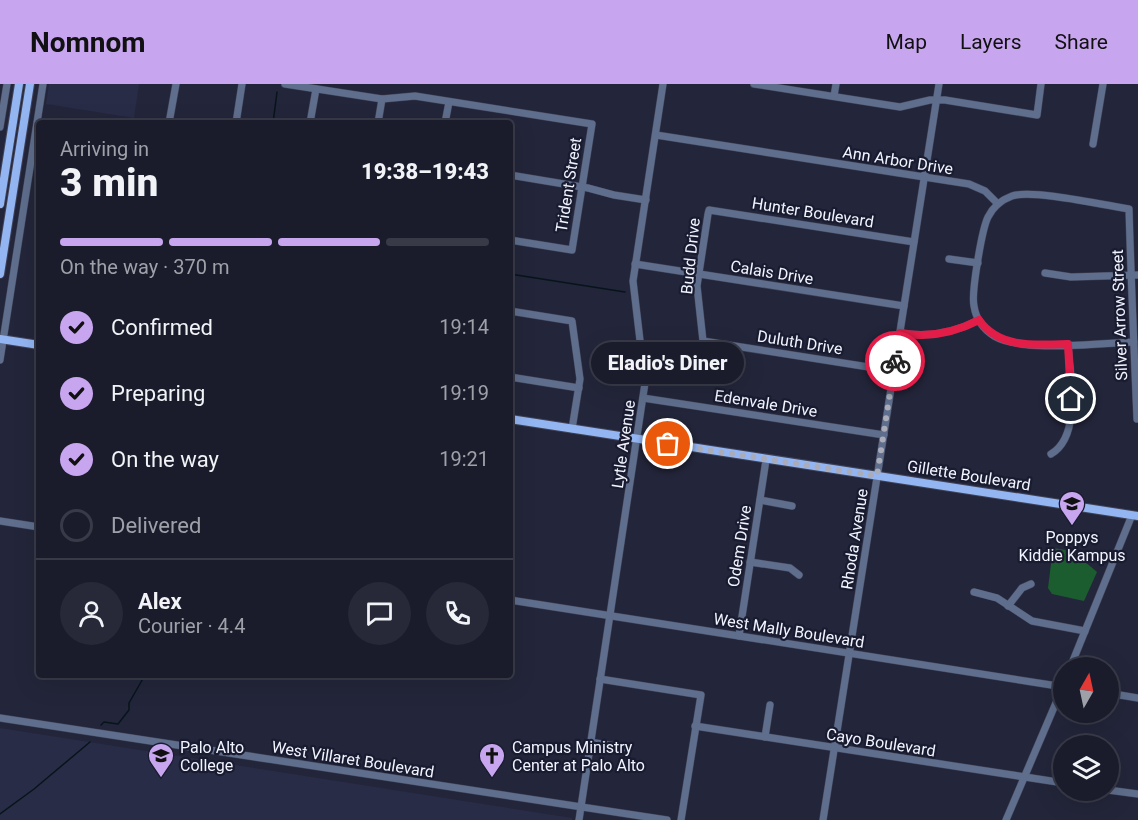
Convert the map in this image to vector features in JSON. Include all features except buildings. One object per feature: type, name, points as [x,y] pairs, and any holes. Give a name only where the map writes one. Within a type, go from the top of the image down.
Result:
[{"type":"main road","points":[[0,204],[19,84]]},
{"type":"main road","points":[[0,274],[30,84]]},
{"type":"main road","points":[[2,339],[36,345]]},
{"type":"main road","name":"Gillette Boulevard","points":[[513,419],[1135,516]]},
{"type":"street","points":[[0,127],[7,84]]},
{"type":"street","points":[[37,120],[43,84]]},
{"type":"street","points":[[170,120],[176,84]]},
{"type":"street","points":[[236,120],[242,84]]},
{"type":"street","points":[[285,84],[382,99],[407,96],[449,102],[446,120]]},
{"type":"street","name":"Lytle Avenue","points":[[579,820],[643,398],[645,377],[633,289],[663,84]]},
{"type":"street","points":[[754,84],[900,107],[936,100],[1037,115],[1041,84]]},
{"type":"street","points":[[834,96],[836,84]]},
{"type":"street","name":"Rhoda Avenue","points":[[823,820],[939,84]]},
{"type":"street","points":[[1093,144],[1103,84]]},
{"type":"street","points":[[311,120],[316,89]]},
{"type":"street","points":[[378,120],[382,99]]},
{"type":"street","name":"Trident Street","points":[[449,102],[592,124],[572,250],[513,240]]},
{"type":"street","points":[[0,360],[36,128]]},
{"type":"street","name":"Ann Arbor Drive","points":[[656,135],[977,187],[988,193],[998,204]]},
{"type":"street","points":[[513,175],[582,186],[614,195],[646,200]]},
{"type":"street","name":"Silver Arrow Street","points":[[998,204],[1011,196],[1028,194],[1129,209],[1135,275],[1134,342],[1137,419]]},
{"type":"street","points":[[998,204],[990,213],[985,225],[973,300],[979,320],[988,332],[1004,340],[1033,345],[1134,342]]},
{"type":"street","name":"Hunter Boulevard","points":[[709,210],[914,242]]},
{"type":"street","name":"Budd Drive","points":[[703,341],[697,296],[709,210]]},
{"type":"street","points":[[949,259],[978,263]]},
{"type":"street","name":"Calais Drive","points":[[635,264],[904,306]]},
{"type":"street","points":[[1045,273],[1071,278],[1135,275]]},
{"type":"street","points":[[513,311],[572,321],[579,371],[579,388],[572,429]]},
{"type":"street","points":[[900,333],[926,336],[962,329],[979,320]]},
{"type":"street","name":"Duluth Drive","points":[[703,341],[894,371]]},
{"type":"street","points":[[1051,454],[1063,444],[1071,426],[1068,344]]},
{"type":"street","points":[[513,377],[579,388]]},
{"type":"street","name":"Edenvale Drive","points":[[643,398],[884,435]]},
{"type":"street","name":"Odem Drive","points":[[739,636],[766,460]]},
{"type":"street","points":[[760,500],[792,506]]},
{"type":"street","points":[[1074,657],[1135,516]]},
{"type":"street","points":[[0,521],[36,527]]},
{"type":"street","points":[[750,562],[790,568],[799,576]]},
{"type":"street","points":[[1008,606],[1022,588],[1031,584]]},
{"type":"street","points":[[974,592],[992,596],[1024,617],[1042,624],[1085,631]]},
{"type":"street","name":"West Mally Boulevard","points":[[513,600],[1053,684]]},
{"type":"street","points":[[600,679],[701,695],[681,820]]},
{"type":"street","points":[[1119,695],[1138,698]]},
{"type":"street","points":[[765,737],[770,705]]},
{"type":"street","points":[[1006,820],[1053,709]]},
{"type":"street","name":"West Villaret Boulevard","points":[[0,718],[667,820]]},
{"type":"street","name":"Cayo Boulevard","points":[[695,726],[1053,781]]},
{"type":"street","points":[[590,742],[628,748]]},
{"type":"street","points":[[1119,792],[1138,795]]},
{"type":"shaded area","points":[[49,84],[139,84],[134,118],[46,104]]},
{"type":"shaded area","name":"Palo Alto College","points":[[0,728],[572,818],[572,820],[0,820]]},
{"type":"green space","points":[[1053,548],[1072,551],[1097,572],[1084,601],[1052,594],[1048,588]]},
{"type":"waterway","points":[[273,120],[277,92]]},
{"type":"waterway","points":[[513,274],[625,292]]},
{"type":"waterway","points":[[101,725],[104,722],[118,724],[129,710],[129,703],[143,678]]},
{"type":"waterway","points":[[0,814],[90,742]]},
{"type":"way so far","points":[[668,444],[877,476],[895,361]]},
{"type":"place","name":"Eladio's Diner","points":[[668,444]]},
{"type":"place","name":"Poppys Kiddie Kampus","points":[[1072,527]]},
{"type":"place","name":"Palo Alto College","points":[[161,779]]},
{"type":"place","name":"Campus Ministry Center at Palo Alto","points":[[492,779]]},
{"type":"route","points":[[895,361],[900,333],[926,336],[962,329],[979,320],[988,332],[1004,340],[1033,345],[1068,344],[1071,399]]}]
